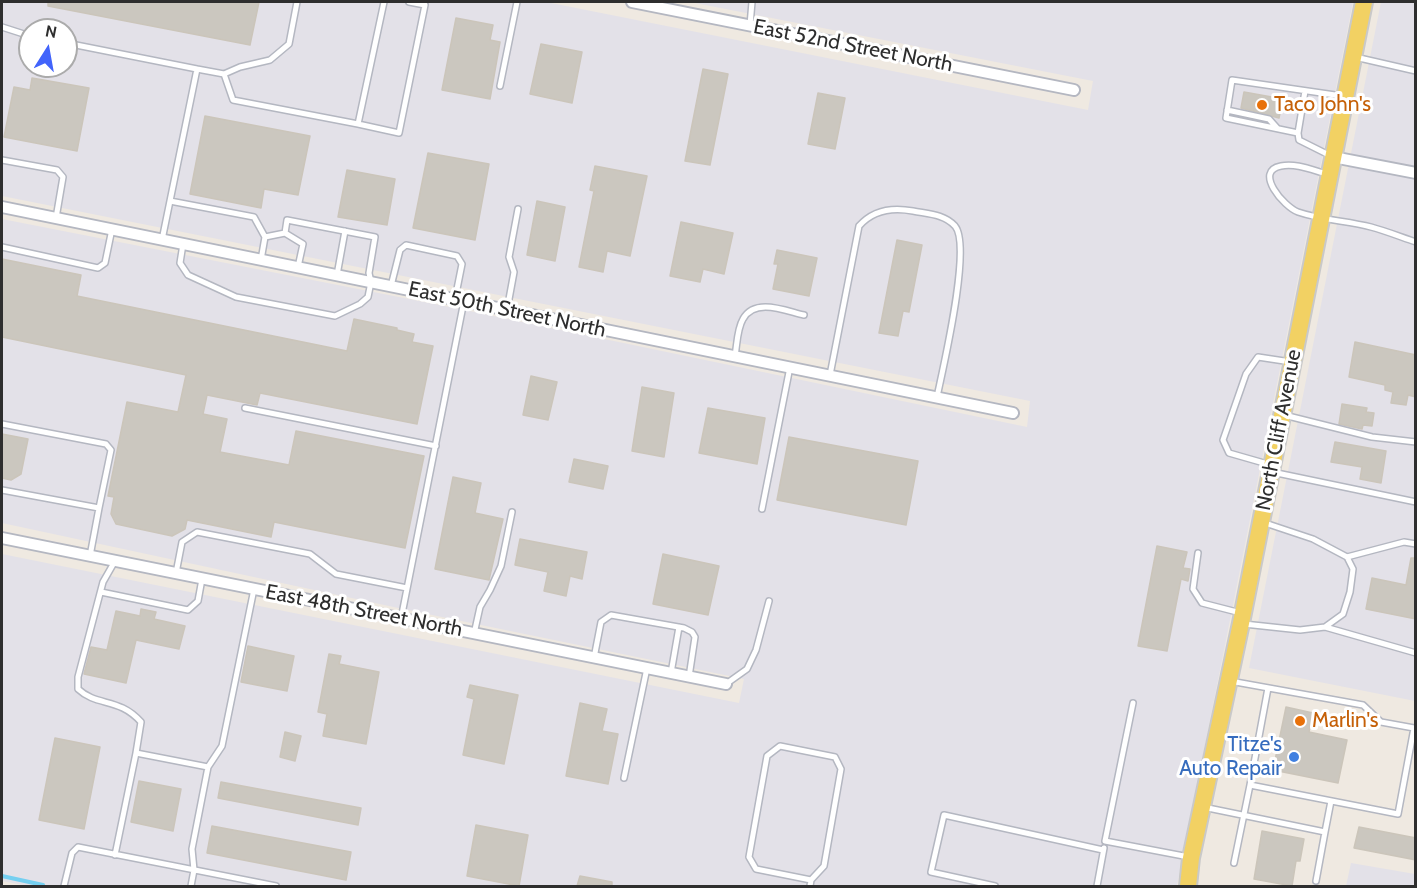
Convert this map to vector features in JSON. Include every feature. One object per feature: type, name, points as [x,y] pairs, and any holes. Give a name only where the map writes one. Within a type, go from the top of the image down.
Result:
[{"type":"main road","name":"North Cliff Avenue","points":[[1188,886],[1191,858],[1242,618],[1364,2]]},
{"type":"main road","name":"North Cliff Avenue","points":[[1181,886],[1191,858]]},
{"type":"street","name":"East 52nd Street North","points":[[632,2],[1074,90]]},
{"type":"street","points":[[1334,157],[1416,173]]},
{"type":"street","name":"East 50th Street North","points":[[2,207],[1013,413]]},
{"type":"street","name":"East 48th Street North","points":[[2,538],[726,684]]},
{"type":"lane","points":[[78,45],[224,74],[240,67],[270,60],[289,44],[297,2]]},
{"type":"lane","points":[[358,124],[384,2]]},
{"type":"lane","points":[[224,74],[233,100],[399,133],[425,5],[409,2]]},
{"type":"lane","points":[[500,86],[517,2]]},
{"type":"lane","points":[[750,25],[752,2]]},
{"type":"lane","points":[[2,27],[18,32]]},
{"type":"lane","points":[[1353,57],[1416,70]]},
{"type":"lane","points":[[162,240],[197,69]]},
{"type":"lane","points":[[1298,133],[1226,118],[1232,80],[1345,96]]},
{"type":"lane","points":[[1305,91],[1298,133],[1299,140],[1334,157]]},
{"type":"lane","points":[[2,160],[57,170],[63,177],[56,218]]},
{"type":"lane","points":[[1330,175],[1294,165],[1278,166],[1272,172],[1270,182],[1284,204],[1297,212],[1372,227],[1416,242]]},
{"type":"lane","points":[[170,201],[254,217],[265,237],[261,260]]},
{"type":"lane","points":[[830,375],[859,226],[867,217],[898,208],[944,217],[957,228],[961,269],[937,397]]},
{"type":"lane","points":[[507,310],[514,272],[509,257],[518,209]]},
{"type":"lane","points":[[183,244],[180,263],[188,275],[236,297],[335,316],[360,304],[368,297],[375,237],[287,220],[285,233]]},
{"type":"lane","points":[[2,247],[98,268],[105,262],[112,229]]},
{"type":"lane","points":[[336,275],[345,231]]},
{"type":"lane","points":[[265,237],[285,233],[303,244],[298,267]]},
{"type":"lane","points":[[391,286],[400,250],[406,245],[457,256],[462,264],[459,300],[436,446],[401,619]]},
{"type":"lane","points":[[735,356],[742,320],[756,306],[804,315]]},
{"type":"lane","points":[[1293,362],[1258,357],[1245,374],[1223,440],[1229,453],[1272,469],[1416,502]]},
{"type":"lane","points":[[762,509],[790,367]]},
{"type":"lane","points":[[245,408],[436,446]]},
{"type":"lane","points":[[1282,415],[1372,436],[1416,442]]},
{"type":"lane","points":[[2,424],[106,444],[111,450],[90,556]]},
{"type":"lane","points":[[2,490],[99,508]]},
{"type":"lane","points":[[474,634],[480,607],[501,566],[512,512]]},
{"type":"lane","points":[[1261,522],[1313,539],[1347,557],[1353,569],[1350,592],[1343,614],[1325,627]]},
{"type":"lane","points":[[176,573],[182,542],[197,532],[310,554],[336,574],[407,588]]},
{"type":"lane","points":[[1347,557],[1404,543],[1416,544]]},
{"type":"lane","points":[[1198,553],[1193,589],[1202,603],[1242,618],[1300,630],[1325,627],[1416,653]]},
{"type":"lane","points":[[115,561],[103,582],[78,677],[78,689],[87,697],[119,705],[134,713],[141,722],[115,855]]},
{"type":"lane","points":[[101,592],[188,610],[198,601],[202,579]]},
{"type":"lane","points":[[191,886],[194,870],[192,849],[208,767],[222,746],[254,589]]},
{"type":"lane","points":[[726,684],[747,669],[756,650],[769,601]]},
{"type":"lane","points":[[594,658],[601,622],[611,615],[679,627],[692,632],[695,637],[689,677]]},
{"type":"lane","points":[[670,673],[679,627]]},
{"type":"lane","points":[[624,778],[647,668]]},
{"type":"lane","points":[[1228,681],[1363,705],[1381,722],[1414,728],[1398,814],[1250,785]]},
{"type":"lane","points":[[1234,863],[1268,688]]},
{"type":"lane","points":[[1097,886],[1133,704]]},
{"type":"lane","points":[[780,746],[835,757],[842,769],[824,866],[810,883],[756,869],[749,857],[767,756],[780,746]]},
{"type":"lane","points":[[136,753],[208,767]]},
{"type":"lane","points":[[1316,881],[1331,801]]},
{"type":"lane","points":[[1202,807],[1325,832]]},
{"type":"lane","points":[[994,886],[931,872],[944,814],[1103,850]]},
{"type":"lane","points":[[1105,840],[1191,858]]},
{"type":"lane","points":[[64,886],[72,853],[78,847],[276,886]]},
{"type":"shaded area","points":[[2,2],[546,2],[1088,110],[1093,81],[690,2],[1353,2],[1177,886],[29,886],[2,881],[2,554],[739,703],[744,679],[2,523],[2,219],[465,310],[1027,427],[1030,401],[2,196]]},
{"type":"shaded area","points":[[1381,2],[1415,2],[1415,701],[1249,668]]},
{"type":"shaded area","points":[[1351,863],[1415,874],[1415,886],[1346,886]]},
{"type":"building","points":[[48,2],[259,2],[250,45],[48,6]]},
{"type":"building","points":[[456,18],[493,25],[490,40],[500,42],[490,99],[442,90]]},
{"type":"building","points":[[541,44],[582,52],[572,103],[530,94]]},
{"type":"building","points":[[703,69],[728,74],[710,165],[685,161]]},
{"type":"building","points":[[32,78],[89,88],[77,151],[4,137],[14,87],[30,90]]},
{"type":"building","name":"Taco John's","points":[[1244,92],[1283,99],[1279,118],[1241,108]]},
{"type":"building","points":[[818,93],[845,98],[835,149],[808,144]]},
{"type":"building","points":[[205,116],[310,136],[298,195],[264,189],[261,208],[190,194]]},
{"type":"building","points":[[428,153],[489,164],[475,240],[413,228]]},
{"type":"building","points":[[595,166],[647,176],[630,256],[607,251],[603,272],[579,267],[594,191],[590,190]]},
{"type":"building","points":[[347,170],[395,179],[387,225],[338,217]]},
{"type":"building","points":[[537,201],[565,207],[555,261],[527,255]]},
{"type":"building","points":[[681,222],[733,233],[724,274],[703,269],[700,282],[670,276]]},
{"type":"building","points":[[897,240],[922,245],[909,312],[903,311],[898,336],[879,333]]},
{"type":"building","points":[[777,250],[817,258],[809,296],[773,289],[778,264],[774,264]]},
{"type":"building","points":[[2,259],[81,275],[77,296],[347,351],[354,319],[397,328],[397,330],[414,334],[412,342],[433,346],[417,424],[260,393],[257,405],[207,395],[203,414],[227,419],[220,452],[289,465],[296,431],[424,456],[405,548],[274,522],[271,537],[187,520],[185,529],[172,536],[116,524],[111,514],[114,497],[108,496],[127,402],[178,412],[186,375],[2,337]]},
{"type":"building","points":[[1355,342],[1416,355],[1416,397],[1408,395],[1406,405],[1391,403],[1393,392],[1385,390],[1385,385],[1349,377]]},
{"type":"building","points":[[531,376],[557,382],[548,420],[523,415]]},
{"type":"building","points":[[642,387],[674,393],[664,457],[632,451]]},
{"type":"building","points":[[1342,404],[1367,408],[1366,412],[1374,413],[1372,426],[1363,425],[1362,429],[1339,424]]},
{"type":"building","points":[[708,408],[765,418],[757,464],[699,453]]},
{"type":"building","points":[[2,434],[28,439],[21,474],[11,480],[2,478]]},
{"type":"building","points":[[789,437],[918,461],[906,525],[777,500]]},
{"type":"building","points":[[1335,442],[1386,451],[1381,483],[1360,479],[1362,467],[1331,462]]},
{"type":"building","points":[[574,459],[608,466],[603,489],[569,482]]},
{"type":"building","points":[[453,477],[481,483],[475,513],[503,519],[489,580],[435,569]]},
{"type":"building","points":[[520,539],[587,552],[582,579],[570,576],[566,596],[544,591],[548,572],[515,565]]},
{"type":"building","points":[[1157,546],[1187,552],[1183,568],[1190,569],[1188,581],[1181,579],[1167,651],[1138,646]]},
{"type":"building","points":[[663,554],[719,566],[708,615],[653,604]]},
{"type":"building","points":[[1411,558],[1416,558],[1416,619],[1366,609],[1372,578],[1406,585]]},
{"type":"building","points":[[141,609],[156,612],[154,619],[185,626],[179,649],[136,640],[126,683],[84,674],[91,647],[107,650],[116,611],[140,616]]},
{"type":"building","points":[[248,646],[294,656],[287,691],[241,682]]},
{"type":"building","points":[[329,654],[341,656],[339,664],[379,672],[366,744],[323,736],[327,714],[318,712]]},
{"type":"building","points":[[470,685],[518,695],[504,764],[463,755],[474,699],[467,697]]},
{"type":"building","points":[[580,703],[607,709],[602,731],[618,734],[608,784],[566,776]]},
{"type":"building","points":[[1286,707],[1313,713],[1309,732],[1347,740],[1338,783],[1273,770]]},
{"type":"building","points":[[285,732],[301,736],[295,761],[280,757]]},
{"type":"building","points":[[55,738],[100,747],[84,829],[39,820]]},
{"type":"building","points":[[139,781],[181,789],[173,831],[131,822]]},
{"type":"building","points":[[221,782],[361,808],[358,825],[218,798]]},
{"type":"building","points":[[476,825],[528,835],[519,886],[467,876]]},
{"type":"building","points":[[212,826],[351,852],[346,880],[207,853]]},
{"type":"building","points":[[1359,827],[1416,838],[1416,860],[1354,848]]},
{"type":"building","points":[[1262,831],[1304,839],[1300,861],[1296,861],[1292,886],[1254,879]]},
{"type":"building","points":[[580,876],[612,882],[612,886],[577,886]]},
{"type":"waterway","points":[[2,876],[43,885]]},
{"type":"place","name":"Taco John's","points":[[1262,105]]},
{"type":"place","name":"Marlin's","points":[[1300,721]]},
{"type":"place","name":"Titze's Auto Repair","points":[[1294,757]]}]
